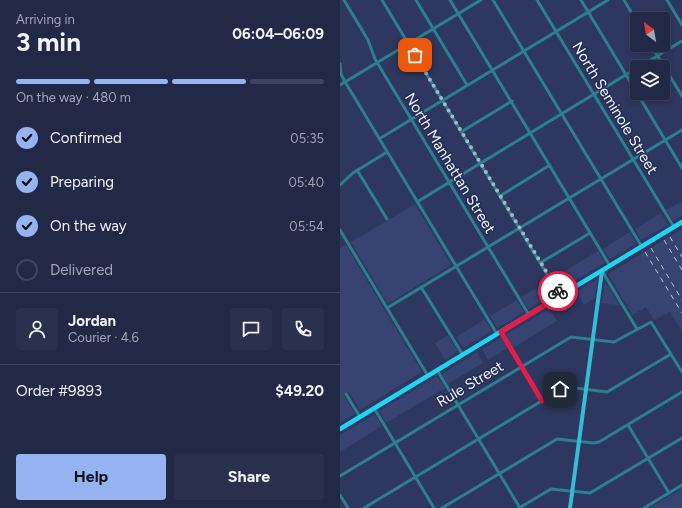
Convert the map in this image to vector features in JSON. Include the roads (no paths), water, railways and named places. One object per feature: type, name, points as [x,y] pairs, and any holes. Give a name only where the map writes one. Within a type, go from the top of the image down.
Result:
[{"type":"highway","points":[[340,429],[682,222]]},
{"type":"main road","points":[[570,508],[602,270]]},
{"type":"street","name":"North Manhattan Street","points":[[344,0],[368,40],[377,63],[529,315]]},
{"type":"street","points":[[382,0],[560,296]]},
{"type":"street","points":[[416,0],[467,85]]},
{"type":"street","points":[[450,0],[610,266]]},
{"type":"street","points":[[340,85],[481,0]]},
{"type":"street","points":[[493,0],[642,247]]},
{"type":"street","name":"North Seminole Street","points":[[536,0],[674,227]]},
{"type":"street","points":[[580,0],[682,168]]},
{"type":"street","points":[[379,138],[608,0]]},
{"type":"street","points":[[624,0],[631,12]]},
{"type":"street","points":[[667,0],[682,25]]},
{"type":"street","points":[[651,60],[682,41]]},
{"type":"street","points":[[655,52],[682,96]]},
{"type":"street","points":[[340,64],[341,74],[345,82],[456,266],[542,401]]},
{"type":"street","points":[[417,202],[630,73]]},
{"type":"street","points":[[462,132],[512,101]]},
{"type":"street","points":[[387,308],[682,130]]},
{"type":"street","points":[[340,185],[357,170],[387,152]]},
{"type":"street","points":[[500,196],[550,165]]},
{"type":"street","points":[[357,170],[387,219]]},
{"type":"street","points":[[340,230],[428,376]]},
{"type":"street","points":[[540,263],[590,233]]},
{"type":"street","points":[[602,270],[637,329]]},
{"type":"street","points":[[421,287],[463,355]]},
{"type":"street","name":"Rule Street","points":[[340,476],[521,366],[574,336],[614,342],[649,322],[652,322],[671,354]]},
{"type":"street","points":[[364,508],[565,387],[607,392],[671,354],[682,372]]},
{"type":"street","points":[[437,370],[520,508],[551,489],[590,493],[682,438]]},
{"type":"street","points":[[442,508],[556,439],[594,443],[599,442],[682,392]]},
{"type":"street","points":[[346,394],[360,417]]},
{"type":"street","points":[[374,408],[434,508]]},
{"type":"street","points":[[628,425],[669,493]]},
{"type":"street","points":[[644,508],[682,485]]},
{"type":"street","points":[[340,494],[348,508]]},
{"type":"railway","points":[[670,237],[682,257]]},
{"type":"railway","points":[[664,240],[682,270]]},
{"type":"railway","points":[[651,248],[682,300]]},
{"type":"railway","points":[[645,252],[682,313]]}]
